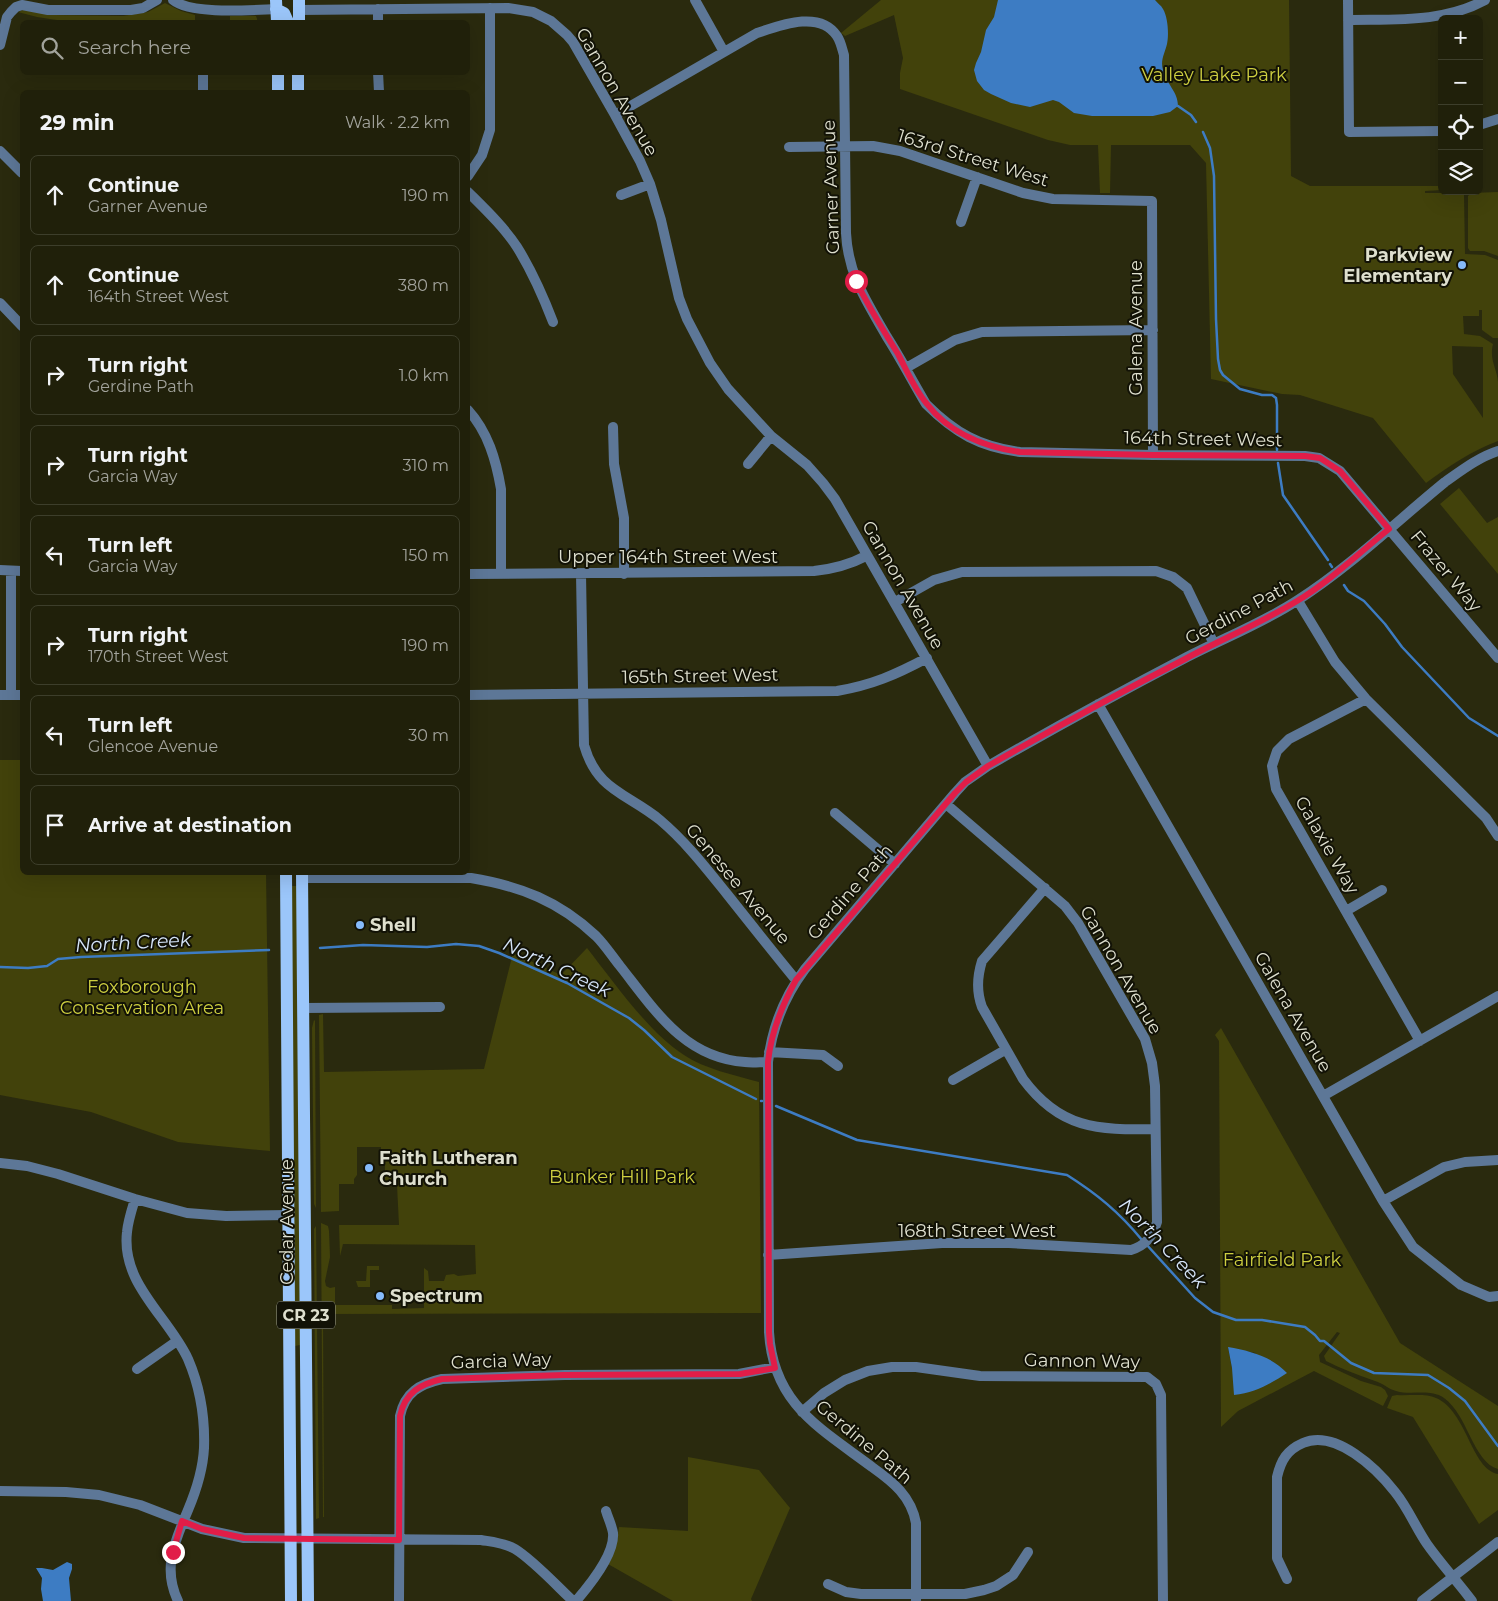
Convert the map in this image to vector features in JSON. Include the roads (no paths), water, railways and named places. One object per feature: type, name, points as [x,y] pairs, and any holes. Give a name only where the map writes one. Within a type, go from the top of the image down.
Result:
[{"type":"main road","points":[[289,0],[299,11]]},
{"type":"main road","points":[[276,11],[284,13],[287,20]]},
{"type":"main road","points":[[278,75],[278,90]]},
{"type":"main road","points":[[298,75],[298,90]]},
{"type":"main road","name":"Cedar Avenue","points":[[286,875],[291,1601]]},
{"type":"main road","name":"Cedar Avenue","points":[[300,875],[303,1008],[308,1601]]},
{"type":"street","points":[[0,45],[7,18],[16,7],[28,6],[48,10],[131,10],[143,8],[157,0]]},
{"type":"street","points":[[173,0],[181,5],[199,10],[276,11]]},
{"type":"street","points":[[615,114],[724,52],[695,0]]},
{"type":"street","points":[[1348,0],[1349,132],[1438,131]]},
{"type":"street","points":[[1348,20],[1417,19],[1446,15],[1474,6],[1485,0]]},
{"type":"street","name":"Gannon Avenue","points":[[299,11],[490,8],[525,5],[533,12],[551,21],[567,35],[615,114],[640,161],[650,184],[661,220],[678,298],[710,363],[728,389],[771,436],[807,465],[823,482],[895,602],[988,766]]},
{"type":"street","points":[[470,173],[482,154],[490,130],[490,8]]},
{"type":"street","points":[[378,9],[378,20]]},
{"type":"street","name":"Garner Avenue","points":[[724,52],[757,33],[800,22],[813,22],[824,25],[831,29],[838,37],[844,55],[846,233],[851,266],[862,294],[926,404],[962,434],[987,445]]},
{"type":"street","points":[[203,75],[203,90]]},
{"type":"street","points":[[378,75],[379,90]]},
{"type":"street","points":[[1483,124],[1498,119]]},
{"type":"street","name":"163rd Street West","points":[[789,147],[873,146],[900,151],[1023,193],[1053,199],[1152,201]]},
{"type":"street","points":[[0,151],[20,171]]},
{"type":"street","points":[[961,222],[977,177]]},
{"type":"street","name":"Gannon Avenue","points":[[621,195],[650,184]]},
{"type":"street","points":[[470,194],[517,246],[536,281],[553,322]]},
{"type":"street","name":"Galena Avenue","points":[[1152,201],[1153,455]]},
{"type":"street","points":[[0,303],[20,324]]},
{"type":"street","points":[[906,368],[955,340],[982,332],[1153,330]]},
{"type":"street","points":[[470,413],[492,450],[499,476],[501,489],[501,574]]},
{"type":"street","points":[[613,427],[614,464],[624,518],[624,574]]},
{"type":"street","points":[[748,464],[771,436]]},
{"type":"street","name":"164th Street West","points":[[987,445],[1002,450],[1020,452],[1305,456],[1320,458],[1340,471],[1389,529]]},
{"type":"street","name":"Gerdine Path","points":[[916,1598],[916,1523],[909,1502],[893,1482],[802,1412],[785,1389],[775,1368],[769,1332],[768,1057],[770,1040],[785,1000],[796,980],[966,782],[988,766],[1098,704],[1298,601],[1331,577],[1462,469],[1488,454],[1498,451]]},
{"type":"street","name":"Frazer Way","points":[[1389,529],[1498,658]]},
{"type":"street","name":"Upper 164th Street West","points":[[470,574],[814,572],[844,566],[866,556]]},
{"type":"street","points":[[0,570],[20,571]]},
{"type":"street","points":[[11,571],[5,695],[20,695]]},
{"type":"street","points":[[895,602],[934,580],[962,572],[1156,571],[1173,577],[1186,588],[1214,644]]},
{"type":"street","name":"Genesee Avenue","points":[[582,574],[582,694],[584,745],[588,760],[595,772],[609,786],[659,820],[689,847],[796,980]]},
{"type":"street","points":[[1298,601],[1335,662],[1366,699],[1486,818],[1498,836]]},
{"type":"street","name":"165th Street West","points":[[470,695],[837,691],[883,680],[927,658]]},
{"type":"street","name":"Galaxie Way","points":[[1366,699],[1289,739],[1277,751],[1272,766],[1276,789],[1420,1041]]},
{"type":"street","name":"Galena Avenue","points":[[1098,704],[1383,1201],[1413,1247],[1461,1285],[1489,1296],[1498,1296]]},
{"type":"street","name":"Gannon Avenue","points":[[946,804],[1065,906],[1078,923],[1144,1039],[1149,1050],[1154,1073],[1156,1222],[1152,1236]]},
{"type":"street","points":[[835,813],[895,864]]},
{"type":"street","points":[[442,875],[498,882],[553,903],[597,938],[664,1021],[685,1041],[704,1052],[744,1062],[768,1057],[824,1055],[838,1066]]},
{"type":"street","points":[[1045,888],[982,961],[978,973],[978,996],[982,1007],[1005,1050],[1030,1089],[1053,1110],[1082,1124],[1107,1129],[1156,1129]]},
{"type":"street","points":[[1346,911],[1382,890]]},
{"type":"street","points":[[1323,1096],[1498,996]]},
{"type":"street","points":[[303,1008],[440,1007]]},
{"type":"street","points":[[953,1080],[1005,1050]]},
{"type":"street","points":[[1383,1201],[1444,1167],[1465,1162],[1498,1160]]},
{"type":"street","points":[[0,1163],[27,1166],[58,1174],[173,1210],[226,1216],[288,1215]]},
{"type":"street","points":[[135,1199],[126,1242],[132,1270],[145,1296],[187,1358],[202,1404],[204,1418],[204,1450],[201,1468],[194,1492],[175,1540],[170,1566],[176,1600]]},
{"type":"street","name":"168th Street West","points":[[768,1255],[942,1243],[1009,1243],[1131,1250],[1138,1248],[1152,1236]]},
{"type":"street","points":[[137,1369],[177,1341]]},
{"type":"street","name":"Gannon Way","points":[[802,1412],[824,1393],[845,1380],[868,1371],[892,1367],[916,1367],[980,1376],[1147,1377],[1156,1384],[1161,1395],[1163,1601]]},
{"type":"street","name":"Garcia Way","points":[[399,1601],[400,1416],[409,1396],[426,1383],[442,1379],[564,1375],[740,1374],[775,1368]]},
{"type":"street","points":[[1287,1579],[1277,1558],[1277,1477],[1282,1459],[1289,1451],[1307,1442],[1317,1440],[1329,1442],[1353,1451],[1380,1476],[1396,1493],[1427,1544],[1472,1601]]},
{"type":"street","points":[[0,1492],[66,1492],[98,1495],[140,1505],[202,1529],[253,1539],[481,1540],[503,1544],[514,1548],[523,1555],[575,1601],[598,1573],[610,1549],[613,1534],[606,1511]]},
{"type":"street","points":[[1422,1601],[1498,1542]]},
{"type":"street","points":[[828,1584],[846,1592],[861,1594],[916,1598],[965,1594],[996,1586],[1013,1574],[1028,1552]]},
{"type":"water","points":[[998,0],[1155,0],[1165,12],[1168,40],[1162,66],[1176,96],[1178,106],[1170,112],[1153,116],[1092,116],[1074,113],[1053,100],[1030,107],[1011,103],[984,90],[977,81],[974,70],[981,52],[986,30],[994,17]]},
{"type":"water","points":[[1228,1347],[1267,1358],[1287,1373],[1262,1387],[1234,1395]]},
{"type":"water","points":[[67,1562],[72,1564],[69,1578],[71,1601],[43,1601],[42,1578],[36,1568],[53,1570]]},
{"type":"waterway","points":[[1178,106],[1191,115],[1196,122]]},
{"type":"waterway","points":[[1203,132],[1210,148],[1214,176],[1216,319],[1220,370],[1223,375],[1240,389],[1262,395],[1272,395],[1276,398],[1277,450]]},
{"type":"waterway","points":[[1278,463],[1283,495],[1328,560]]},
{"type":"waterway","points":[[1344,585],[1348,591],[1364,601],[1385,624],[1402,647],[1469,718],[1498,736]]},
{"type":"waterway","name":"North Creek","points":[[320,948],[363,945],[427,947],[456,944],[479,946],[567,983],[629,1018],[672,1057],[756,1099]]},
{"type":"waterway","name":"North Creek","points":[[0,967],[28,968],[47,966],[58,959],[81,957],[269,950]]},
{"type":"waterway","name":"North Creek","points":[[776,1106],[857,1140],[1067,1175],[1107,1204],[1142,1240]]},
{"type":"waterway","name":"North Creek","points":[[1146,1244],[1195,1298],[1213,1312],[1236,1320],[1262,1320],[1305,1327],[1320,1341],[1324,1341],[1351,1363],[1374,1373],[1428,1375],[1465,1401],[1498,1446]]},
{"type":"place","name":"Parkview Elementary","points":[[1462,265]]},
{"type":"place","name":"Shell","points":[[360,925]]},
{"type":"place","name":"Faith Lutheran Church","points":[[369,1168]]},
{"type":"place","name":"Spectrum","points":[[380,1296]]},
{"type":"park label","name":"Valley Lake Park","points":[[1214,75]]},
{"type":"park label","name":"Foxborough Conservation Area","points":[[142,998]]},
{"type":"park label","name":"Bunker Hill Park","points":[[622,1177]]},
{"type":"park label","name":"Fairfield Park","points":[[1282,1260]]}]
